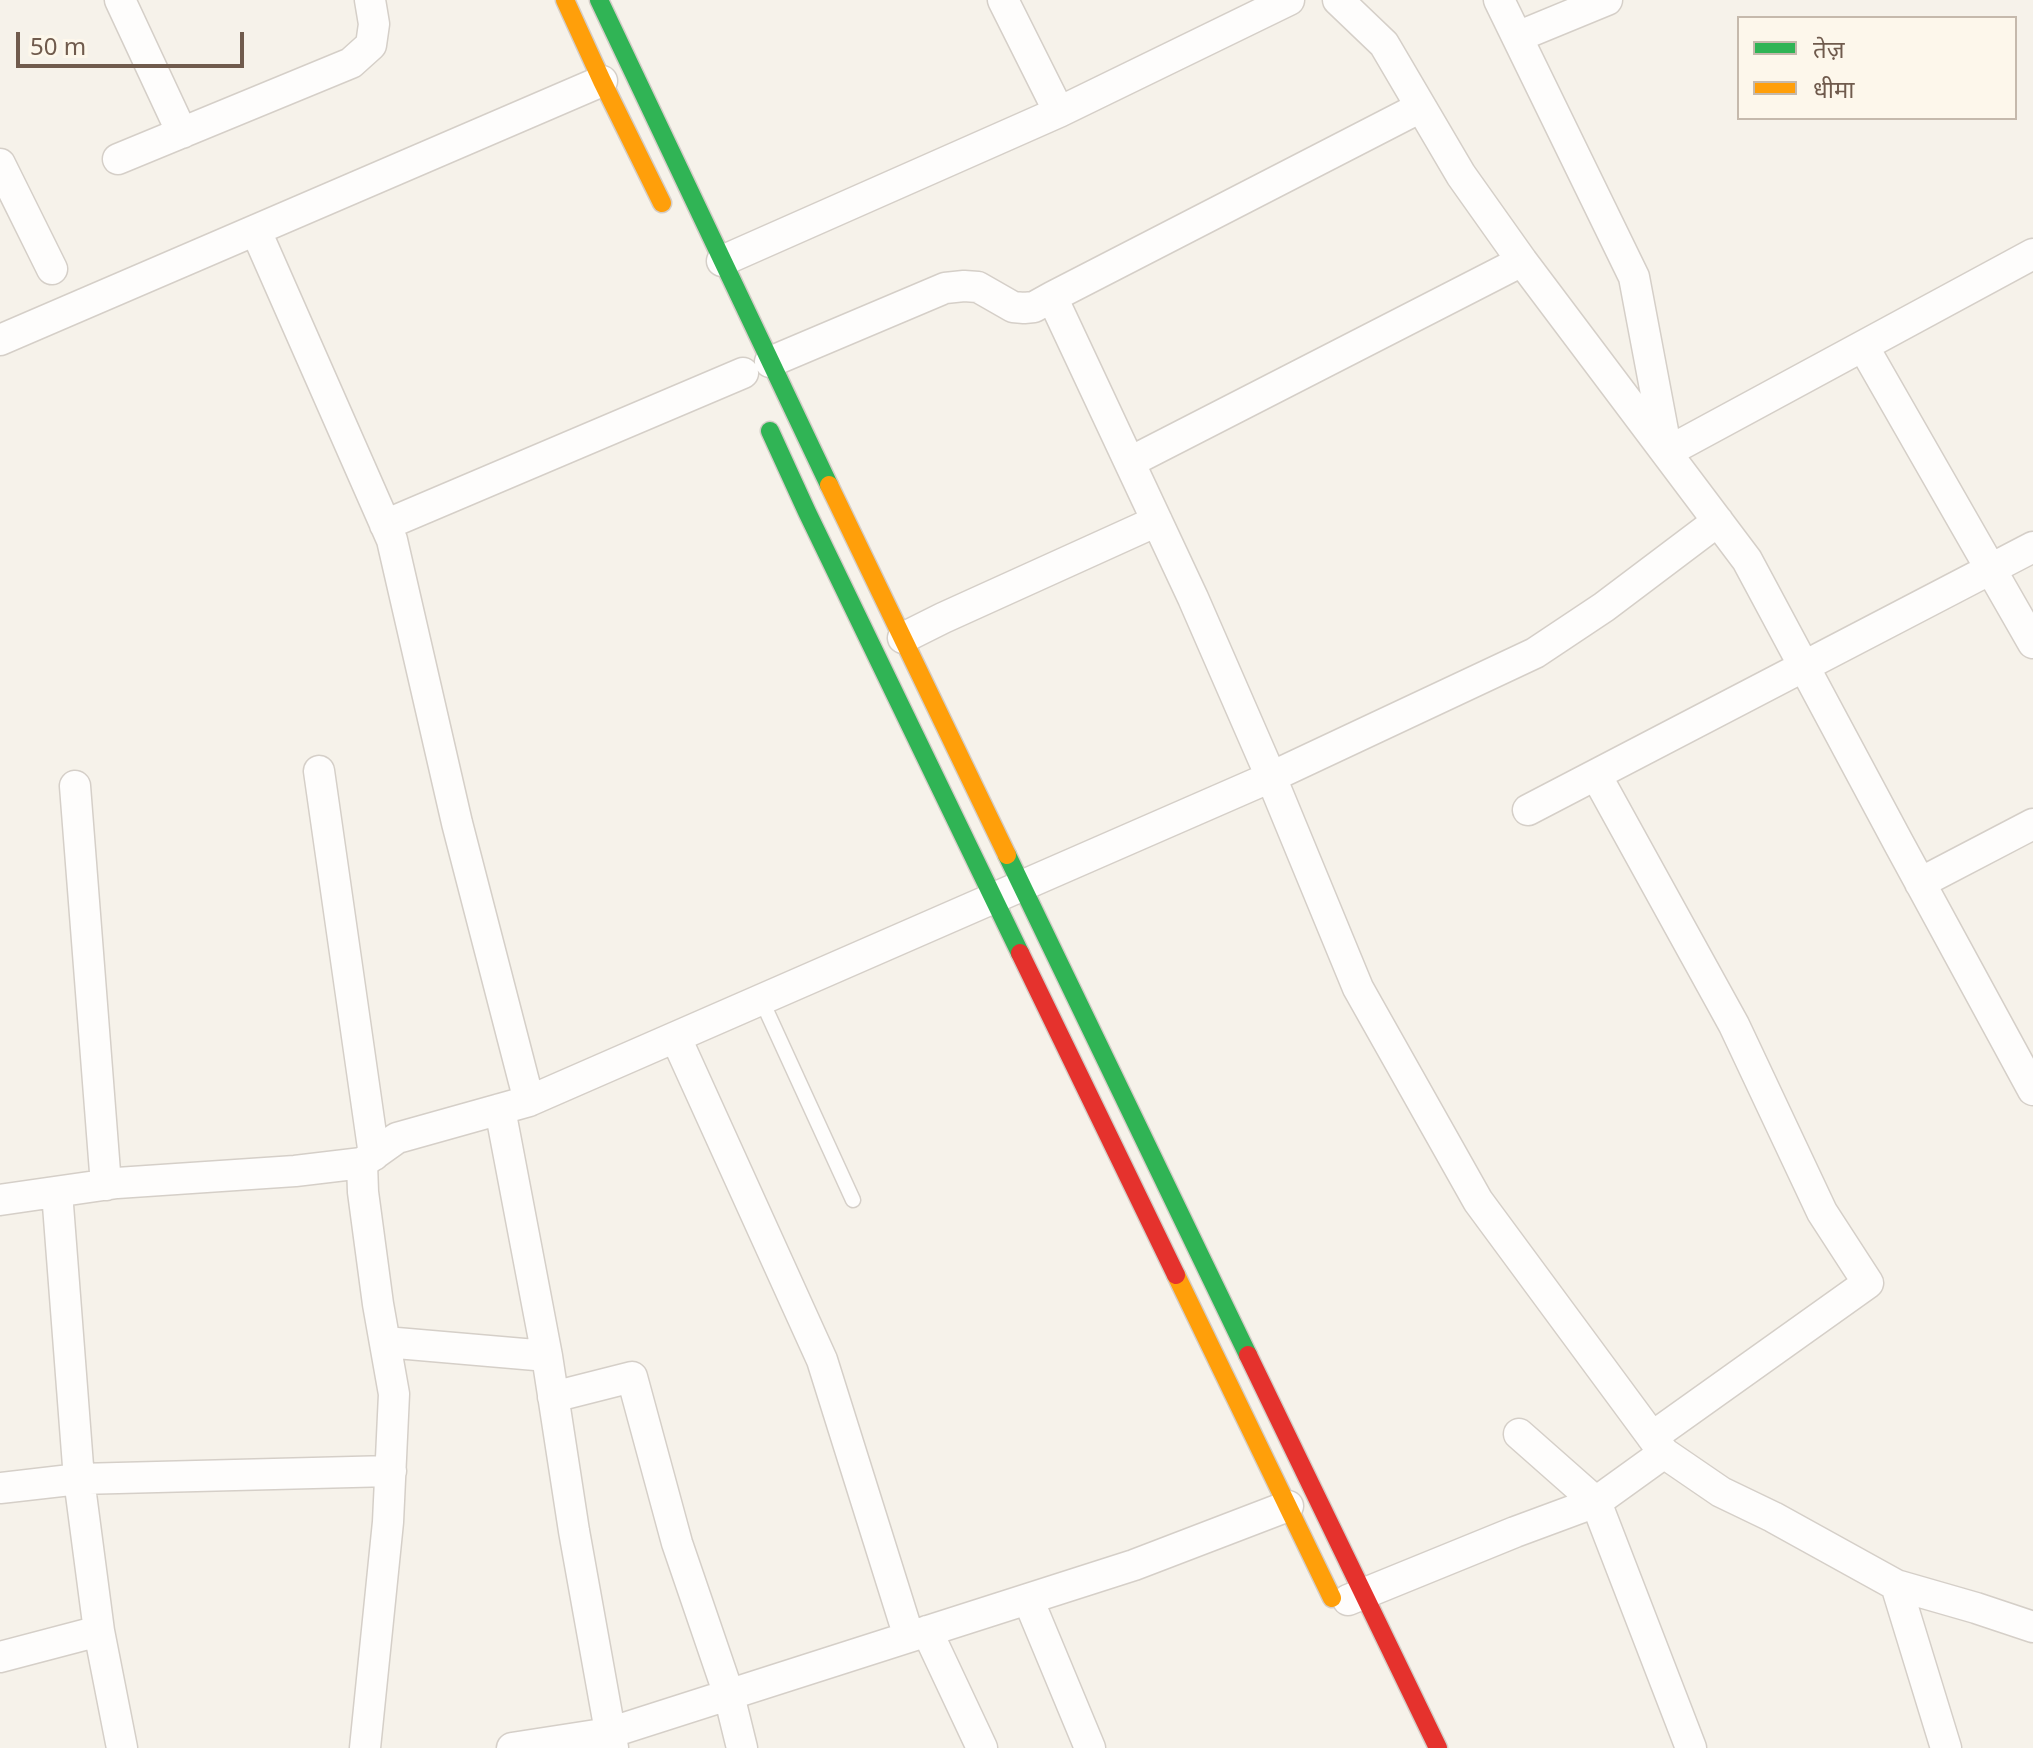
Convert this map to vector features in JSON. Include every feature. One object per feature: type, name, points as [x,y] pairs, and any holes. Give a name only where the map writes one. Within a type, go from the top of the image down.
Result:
[{"type":"main road","points":[[565,0],[669,218]]},
{"type":"main road","points":[[599,0],[722,261],[750,370],[903,638],[1438,1748]]},
{"type":"main road","points":[[762,414],[1339,1612]]},
{"type":"street","points":[[120,0],[182,133]]},
{"type":"street","points":[[118,159],[351,63],[371,45],[374,24],[370,0]]},
{"type":"street","points":[[1003,0],[1059,112]]},
{"type":"street","points":[[722,261],[1059,112],[1289,0]]},
{"type":"street","points":[[1338,0],[1384,44],[1461,175],[1747,560],[2033,1090]]},
{"type":"street","points":[[1499,0],[1634,277],[1667,452]]},
{"type":"street","points":[[1517,37],[1607,0]]},
{"type":"street","points":[[0,340],[602,81]]},
{"type":"street","points":[[385,525],[945,288],[978,287],[1013,307],[1034,307],[1421,107]]},
{"type":"street","points":[[0,164],[52,269]]},
{"type":"street","points":[[256,231],[392,540],[457,823],[514,1105],[553,1397],[611,1740]]},
{"type":"street","points":[[1667,452],[2033,254]]},
{"type":"street","points":[[1130,462],[1522,261]]},
{"type":"street","points":[[1052,297],[1157,521],[1271,777],[1358,988],[1478,1201],[1658,1445],[1721,1492],[1896,1585],[2033,1627]]},
{"type":"street","points":[[1863,346],[2033,643]]},
{"type":"street","points":[[903,638],[1157,521]]},
{"type":"street","points":[[0,1200],[106,1185],[295,1171],[368,1159],[397,1138],[514,1105],[676,1038],[1271,777],[1535,653],[1604,607],[1718,521]]},
{"type":"street","points":[[1528,810],[2033,547]]},
{"type":"street","points":[[319,771],[368,1159],[363,1192],[394,1394],[388,1522],[365,1748]]},
{"type":"street","points":[[1339,1612],[1364,1594],[1596,1502],[1658,1445],[1868,1283],[1822,1212],[1734,1025],[1596,775]]},
{"type":"street","points":[[75,786],[106,1185]]},
{"type":"street","points":[[1920,883],[2033,824]]},
{"type":"street","points":[[676,1038],[822,1360],[918,1634],[982,1748]]},
{"type":"street","points":[[57,1192],[79,1479],[99,1631],[122,1748]]},
{"type":"street","points":[[385,1342],[547,1356]]},
{"type":"street","points":[[553,1397],[632,1377],[677,1543],[729,1695],[742,1748]]},
{"type":"street","points":[[1519,1434],[1596,1502],[1691,1748]]},
{"type":"street","points":[[0,1488],[79,1479],[391,1471]]},
{"type":"street","points":[[512,1748],[611,1740],[729,1695],[1134,1565],[1288,1506]]},
{"type":"street","points":[[1896,1585],[1946,1748]]},
{"type":"street","points":[[1028,1599],[1090,1748]]},
{"type":"street","points":[[0,1657],[99,1631]]},
{"type":"lane","points":[[761,999],[853,1200]]},
{"type":"traffic: fast","points":[[599,0],[829,485]]},
{"type":"traffic: fast","points":[[770,431],[1020,953]]},
{"type":"traffic: fast","points":[[1007,855],[1248,1355]]},
{"type":"traffic: slow","points":[[565,0],[662,203]]},
{"type":"traffic: slow","points":[[829,485],[1007,855]]},
{"type":"traffic: slow","points":[[1176,1275],[1332,1598]]},
{"type":"traffic: jam","points":[[1020,953],[1176,1275]]},
{"type":"traffic: jam","points":[[1248,1355],[1438,1748]]}]
